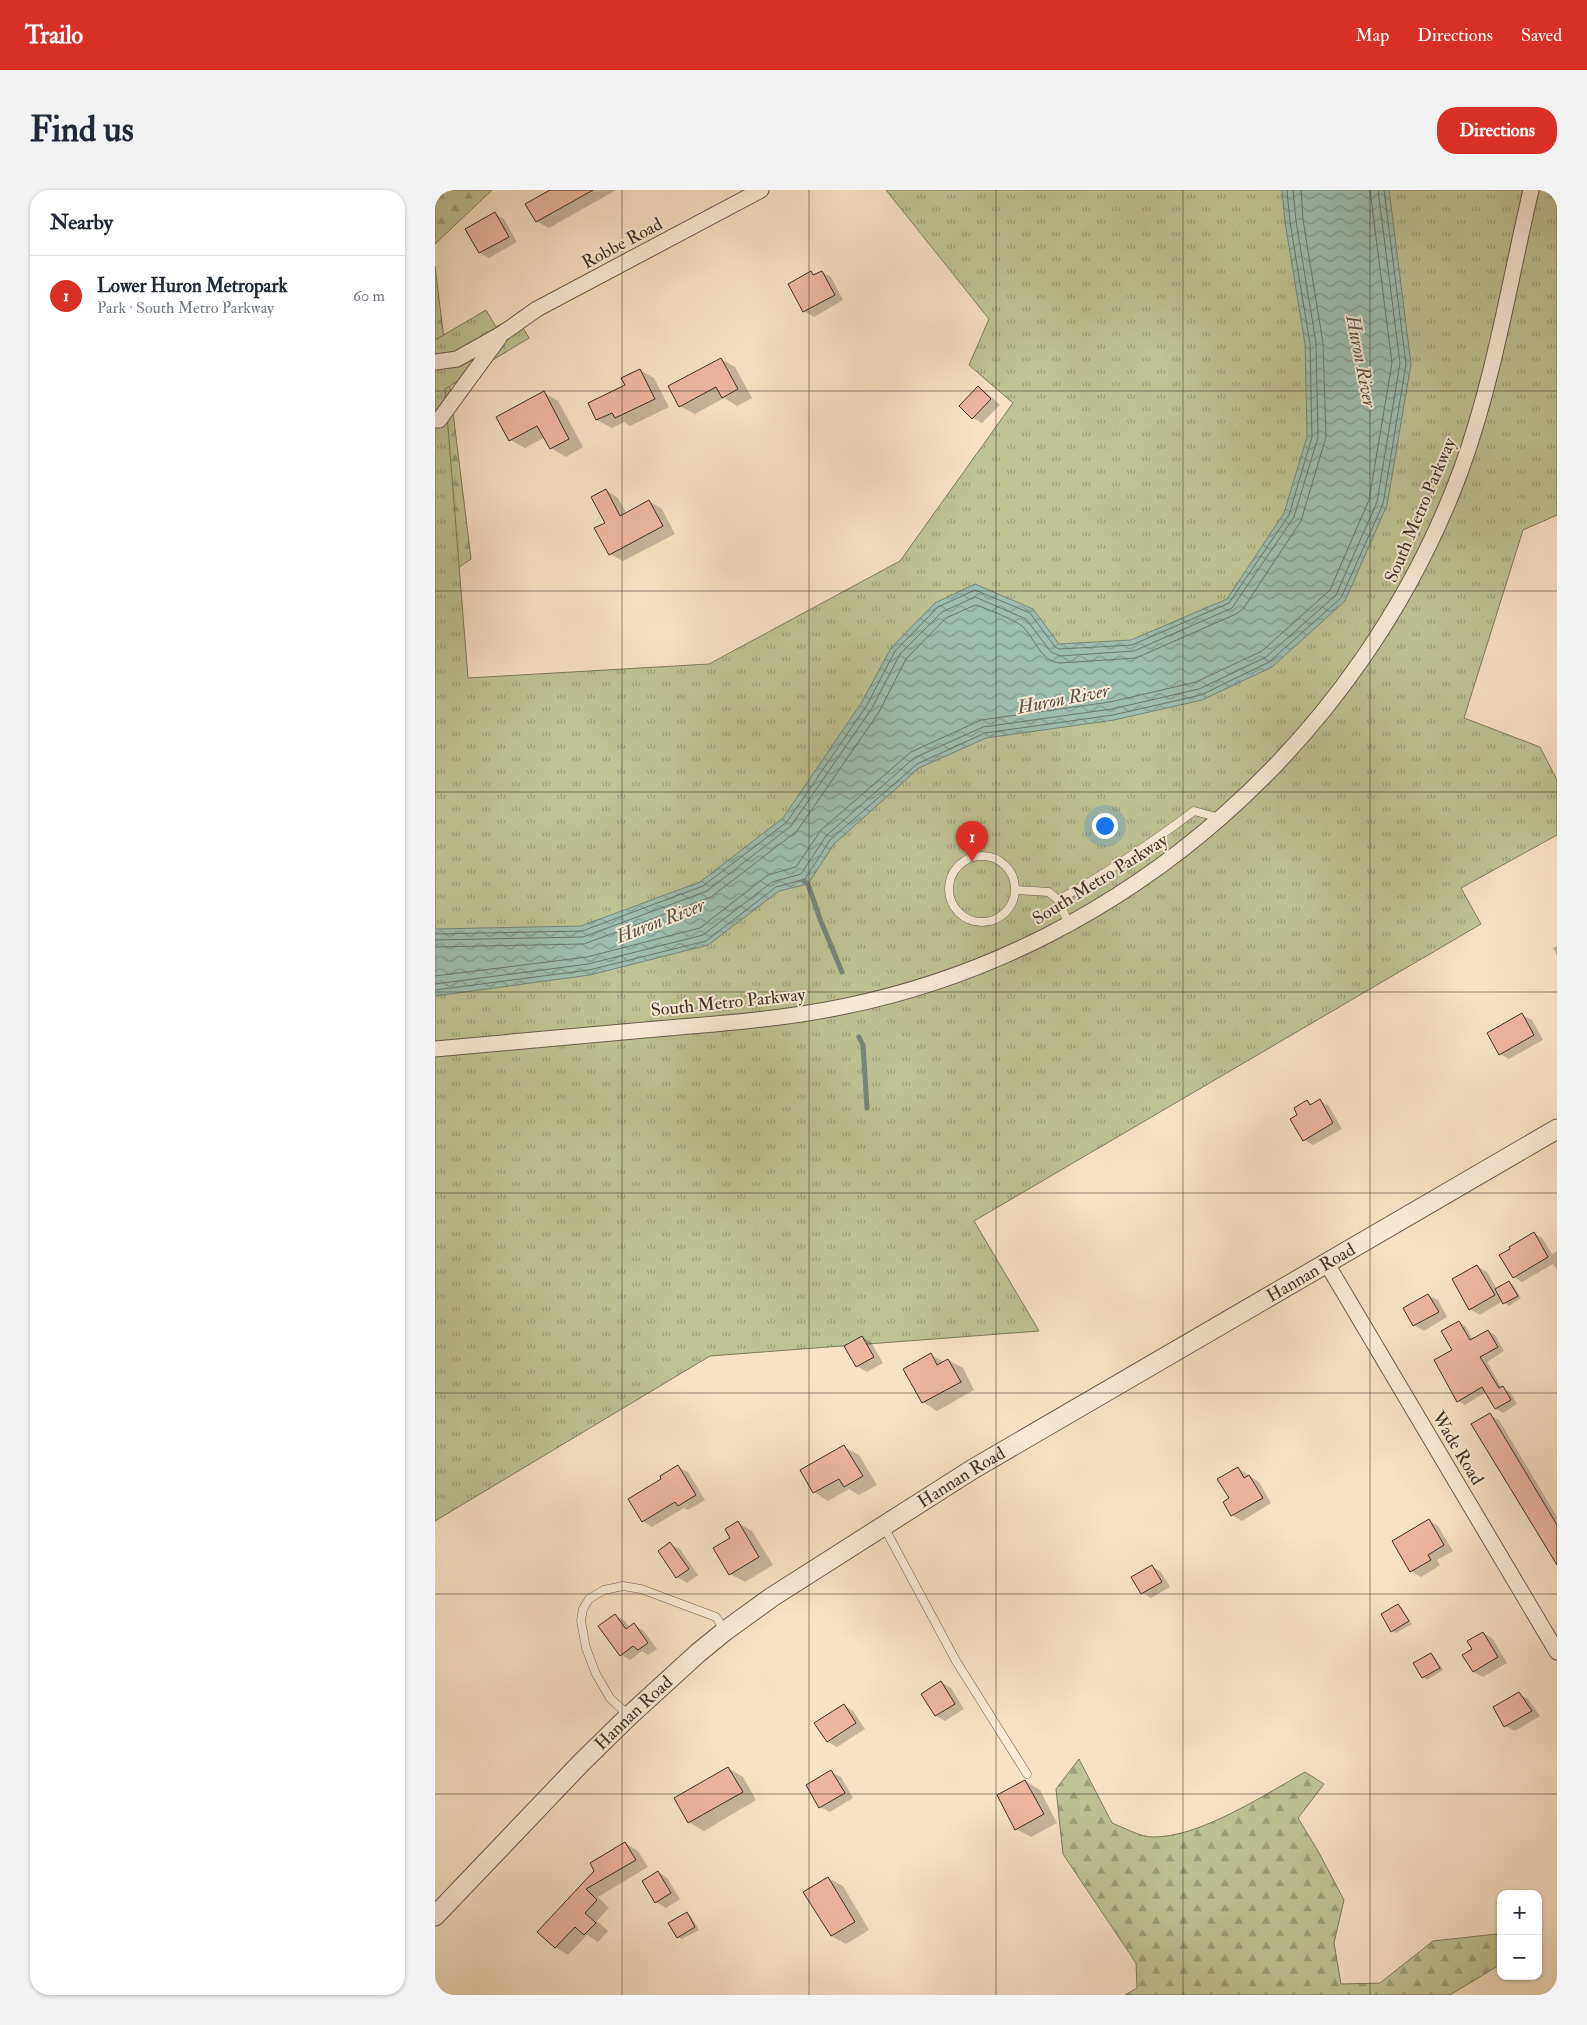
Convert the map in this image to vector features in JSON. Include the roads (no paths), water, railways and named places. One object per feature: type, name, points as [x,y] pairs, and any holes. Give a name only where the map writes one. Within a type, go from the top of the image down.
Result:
[{"type":"street","name":"Robbe Road","points":[[435,362],[457,359],[503,333],[537,309],[761,190]]},
{"type":"street","name":"South Metro Parkway","points":[[435,1049],[759,1020],[851,1005],[919,986],[965,971],[1069,924],[1147,876],[1222,818],[1277,766],[1330,704],[1383,630],[1424,558],[1460,473],[1485,394],[1531,190]]},
{"type":"street","name":"Robbe Road","points":[[435,420],[439,420],[503,333]]},
{"type":"street","name":"Hannan Road","points":[[435,1916],[582,1762],[629,1716],[725,1631],[772,1597],[973,1469],[1557,1129]]},
{"type":"street","name":"Wade Road","points":[[1327,1264],[1557,1652]]},
{"type":"lane","points":[[1058,900],[1149,846],[1194,811],[1222,818]]},
{"type":"lane","points":[[984,855],[1004,864],[1011,873],[1015,890],[1010,906],[1003,915],[992,921],[981,922],[969,920],[953,907],[948,887],[956,867],[964,860],[973,856],[984,855]]},
{"type":"lane","points":[[1015,890],[1049,892],[1058,900],[1069,924]]},
{"type":"lane","points":[[883,1525],[956,1661],[1027,1774]]},
{"type":"lane","points":[[629,1716],[610,1698],[596,1674],[586,1648],[581,1621],[583,1609],[589,1599],[603,1590],[623,1586],[641,1589],[716,1617],[725,1631]]},
{"type":"water","name":"Huron River","points":[[1282,190],[1389,190],[1411,364],[1387,505],[1345,601],[1272,667],[1202,700],[1114,720],[986,738],[919,768],[834,844],[808,884],[779,891],[708,945],[590,975],[435,996],[435,929],[581,926],[700,882],[783,818],[862,702],[891,648],[935,603],[975,584],[1033,609],[1059,644],[1131,640],[1227,599],[1284,513],[1307,437],[1305,344],[1285,222]]},
{"type":"waterway","points":[[804,881],[808,884],[842,972]]},
{"type":"waterway","points":[[859,1037],[863,1045],[867,1108]]},
{"type":"place","name":"Lower Huron Metropark","points":[[972,862]]}]
